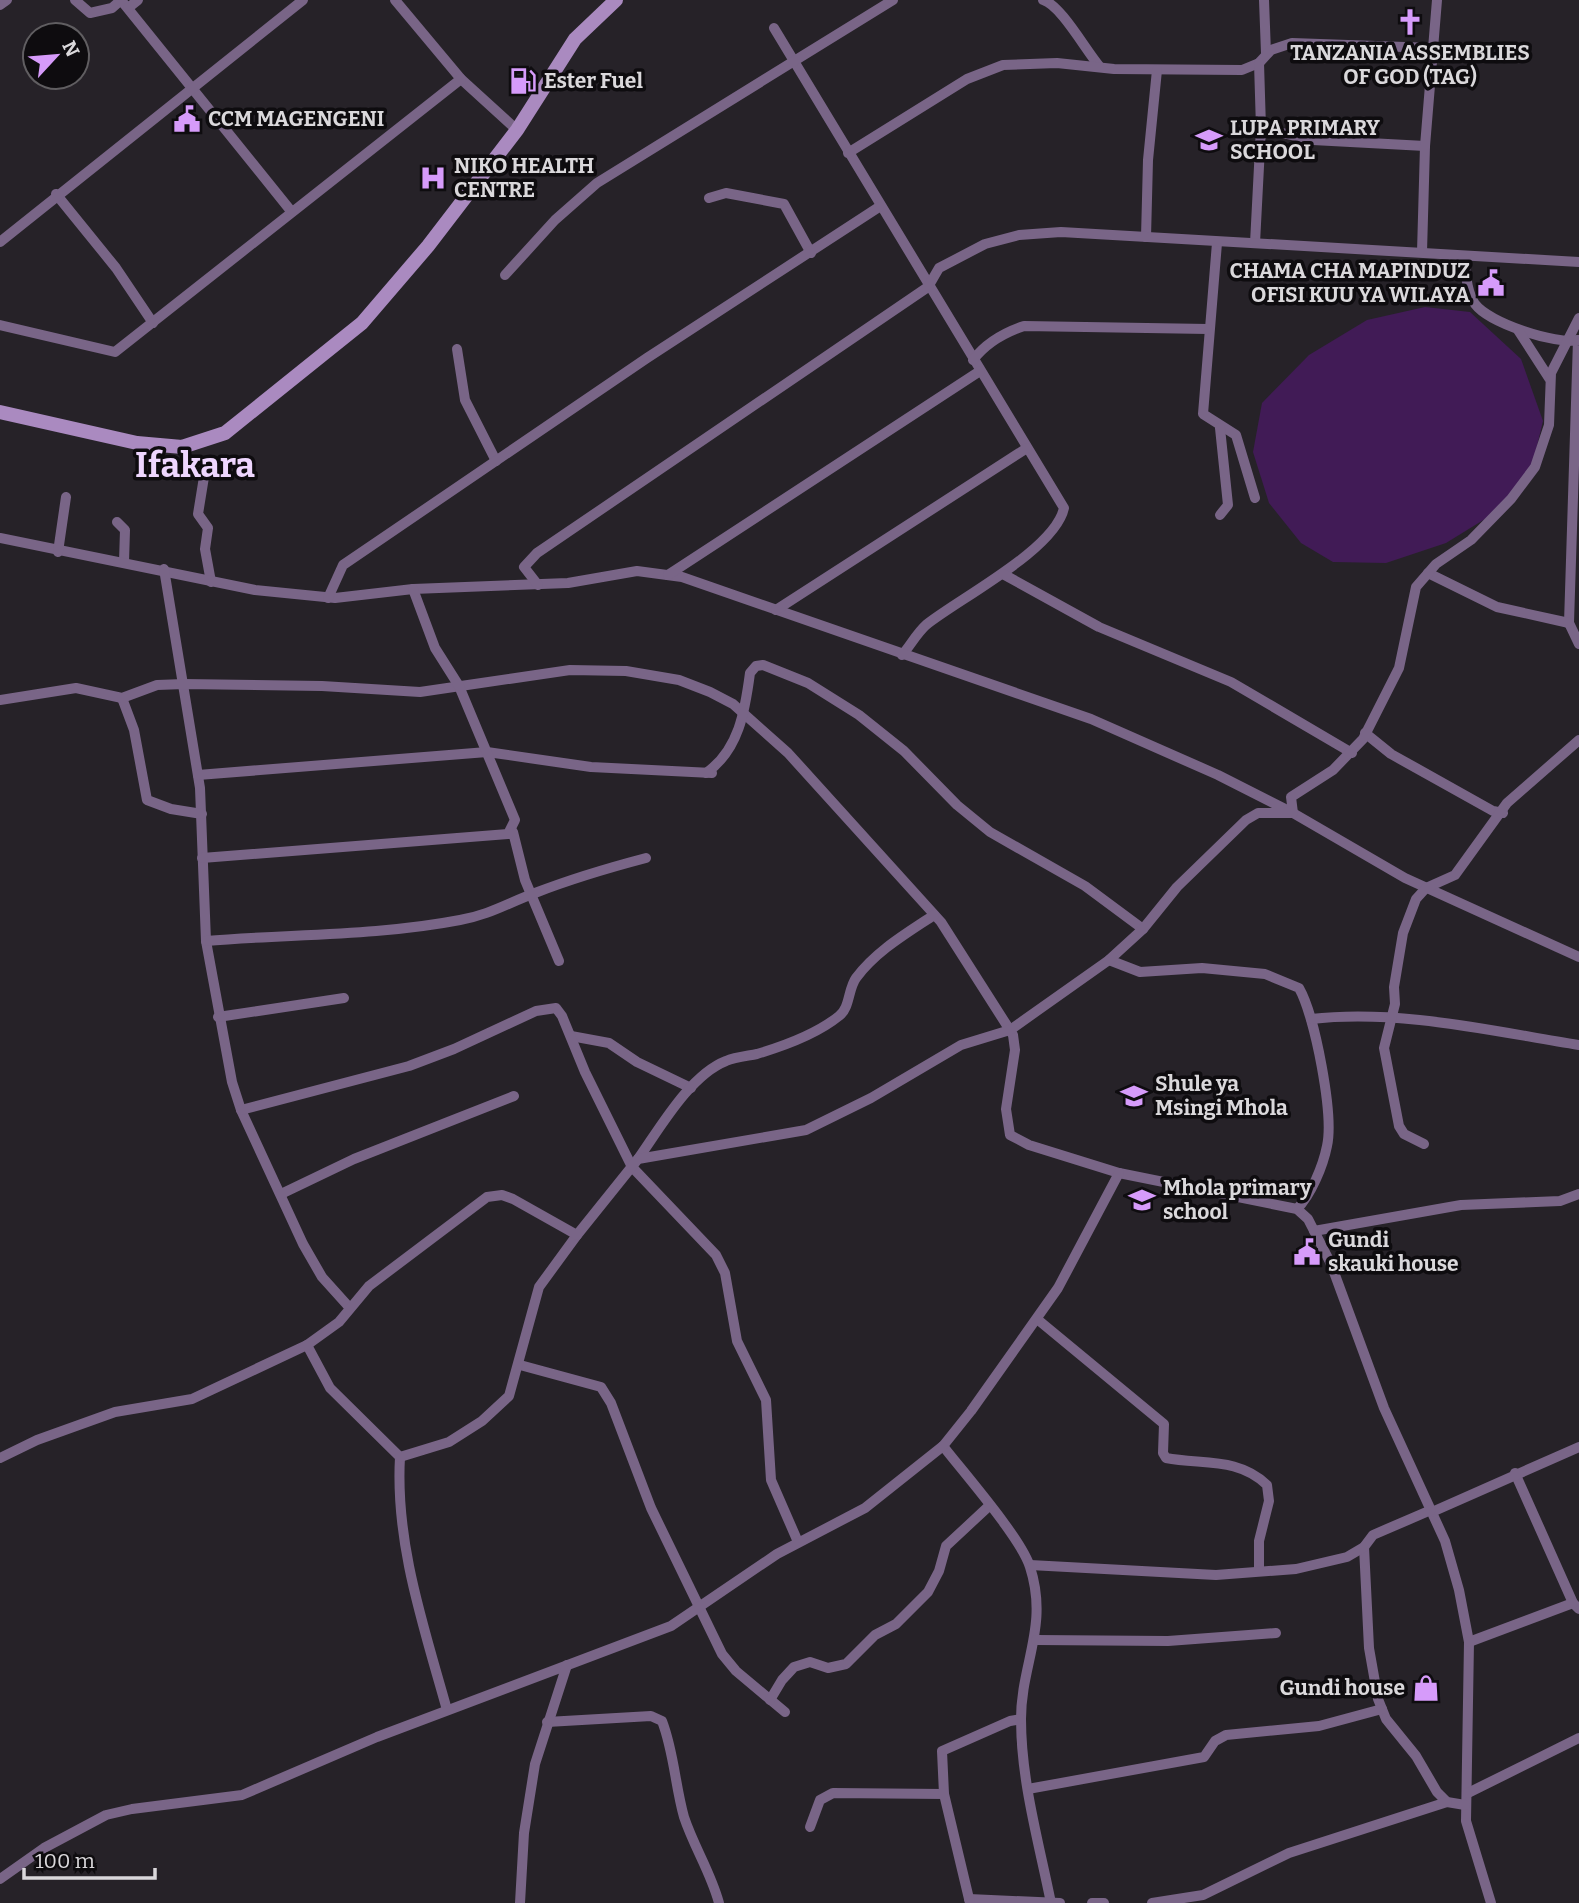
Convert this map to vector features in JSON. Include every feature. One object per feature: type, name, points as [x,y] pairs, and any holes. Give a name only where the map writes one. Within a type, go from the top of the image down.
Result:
[{"type":"main road","points":[[0,412],[137,443],[182,447],[225,433],[362,323],[428,246],[517,130],[575,39],[616,0]]},
{"type":"street","points":[[0,5],[7,0]]},
{"type":"street","points":[[75,0],[90,13],[112,8],[121,0],[291,211]]},
{"type":"street","points":[[128,8],[138,0]]},
{"type":"street","points":[[0,242],[56,194],[303,0]]},
{"type":"street","points":[[395,0],[461,79],[517,130]]},
{"type":"street","points":[[505,275],[555,220],[597,183],[893,0]]},
{"type":"street","points":[[1043,0],[1050,2],[1062,16],[1100,67]]},
{"type":"street","points":[[1255,243],[1264,0]]},
{"type":"street","points":[[1422,253],[1425,146],[1437,0]]},
{"type":"street","points":[[774,28],[928,287],[1064,508],[1053,529],[1003,574],[924,626],[902,655]]},
{"type":"street","points":[[848,153],[967,79],[1003,65],[1057,64],[1157,70],[1242,70],[1292,43],[1433,48]]},
{"type":"street","points":[[1146,237],[1148,160],[1157,70]]},
{"type":"street","points":[[0,325],[114,353],[461,79]]},
{"type":"street","points":[[1261,128],[1313,140],[1425,146]]},
{"type":"street","points":[[709,198],[726,193],[784,204],[811,253]]},
{"type":"street","points":[[56,194],[116,268],[153,323]]},
{"type":"street","points":[[328,598],[343,565],[880,207]]},
{"type":"street","points":[[538,585],[524,567],[537,553],[928,287],[939,268],[1001,240],[1062,232],[1579,262]]},
{"type":"street","points":[[1217,243],[1203,414],[1220,428],[1236,435],[1255,498]]},
{"type":"street","points":[[1464,256],[1467,284],[1476,306],[1518,330],[1573,341]]},
{"type":"street","points":[[1579,320],[1573,341],[1569,624],[1579,644]]},
{"type":"street","points":[[973,360],[981,348],[1024,326],[1208,330]]},
{"type":"street","points":[[1293,813],[1291,797],[1322,778],[1352,753],[1365,733],[1399,668],[1412,594],[1427,573],[1471,540],[1511,499],[1535,467],[1549,425],[1549,378],[1518,330]]},
{"type":"street","points":[[1549,378],[1573,341]]},
{"type":"street","points":[[457,349],[465,400],[496,461]]},
{"type":"street","points":[[668,575],[980,371]]},
{"type":"street","points":[[1220,428],[1228,505],[1220,515]]},
{"type":"street","points":[[776,610],[1027,448]]},
{"type":"street","points":[[204,477],[198,514],[208,528],[205,549],[211,582]]},
{"type":"street","points":[[58,552],[66,496]]},
{"type":"street","points":[[117,522],[125,530],[124,562]]},
{"type":"street","points":[[0,537],[58,552],[164,569],[211,582],[328,598],[413,589],[568,583],[637,571],[682,577],[902,655],[1056,705],[1218,775],[1293,813],[1426,888],[1579,957]]},
{"type":"street","points":[[164,569],[198,775],[202,814],[206,941],[218,1017],[240,1110],[322,1278],[349,1307]]},
{"type":"street","points":[[1427,573],[1497,607],[1569,624]]},
{"type":"street","points":[[1003,574],[1098,627],[1231,682],[1352,753]]},
{"type":"street","points":[[413,589],[435,648],[459,686],[515,821],[508,834]]},
{"type":"street","points":[[198,775],[487,752],[591,767],[711,773],[723,761],[744,714],[750,673],[756,666],[763,665],[808,683],[859,715],[886,736],[957,805],[990,832],[1085,886],[1143,929]]},
{"type":"street","points":[[0,700],[76,688],[122,698],[157,685],[184,684],[322,686],[420,692],[570,670],[626,671],[679,680],[725,698],[788,753],[934,915],[1010,1030],[1015,1050],[1006,1109],[1008,1132],[1029,1145],[1119,1173],[1297,1209],[1308,1219],[1331,1264],[1384,1408],[1445,1541],[1459,1590],[1469,1642],[1468,1793],[1465,1805],[1468,1834],[1491,1903]]},
{"type":"street","points":[[122,698],[134,730],[141,779],[148,800],[171,809],[202,814]]},
{"type":"street","points":[[1365,733],[1391,754],[1493,811],[1503,813]]},
{"type":"street","points":[[1424,1144],[1404,1134],[1397,1121],[1384,1048],[1393,1017],[1395,974],[1403,933],[1416,899],[1426,888],[1455,875],[1503,813],[1507,803],[1579,740]]},
{"type":"street","points":[[635,1163],[806,1130],[871,1098],[961,1045],[1010,1030],[1109,960],[1143,929],[1177,887],[1246,820],[1258,813],[1293,813]]},
{"type":"street","points":[[202,858],[513,832],[531,895],[559,961]]},
{"type":"street","points":[[206,941],[425,926],[500,911],[531,895],[646,858]]},
{"type":"street","points":[[400,1457],[449,1442],[482,1421],[509,1396],[520,1365],[539,1287],[691,1088],[725,1061],[803,1037],[839,1016],[855,980],[862,971],[892,943],[934,915]]},
{"type":"street","points":[[1109,960],[1140,972],[1202,968],[1280,978],[1299,988],[1311,1019],[1324,1084],[1327,1146],[1306,1199],[1297,1209]]},
{"type":"street","points":[[218,1017],[344,998]]},
{"type":"street","points":[[240,1110],[410,1066],[546,1008],[559,1011],[635,1163],[716,1255],[724,1268],[733,1331],[768,1406],[771,1480],[798,1542]]},
{"type":"street","points":[[1311,1019],[1346,1015],[1393,1017],[1579,1045]]},
{"type":"street","points":[[570,1036],[609,1043],[637,1062],[691,1088]]},
{"type":"street","points":[[281,1194],[355,1159],[514,1096]]},
{"type":"street","points":[[0,1879],[66,1835],[106,1815],[132,1809],[242,1795],[447,1710],[671,1626],[701,1608],[761,1564],[864,1508],[943,1446],[1037,1319],[1081,1249],[1119,1173]]},
{"type":"street","points":[[1314,1231],[1461,1205],[1560,1201],[1579,1194]]},
{"type":"street","points":[[0,1458],[37,1440],[115,1412],[192,1399],[307,1345],[339,1322],[349,1307],[385,1274],[431,1242],[487,1197],[502,1195],[513,1199],[577,1235]]},
{"type":"street","points":[[1037,1319],[1164,1424],[1163,1444],[1166,1458],[1227,1463],[1251,1473],[1267,1485],[1269,1501],[1259,1541],[1259,1572]]},
{"type":"street","points":[[307,1345],[330,1388],[400,1457],[400,1503],[412,1587],[447,1710]]},
{"type":"street","points":[[520,1365],[601,1387],[611,1403],[651,1508],[724,1658],[785,1712]]},
{"type":"street","points":[[943,1446],[1030,1565],[1036,1599],[1036,1640],[1021,1719],[1028,1789],[1051,1903]]},
{"type":"street","points":[[1030,1565],[1216,1575],[1326,1563],[1364,1547],[1373,1535],[1579,1447]]},
{"type":"street","points":[[1469,1642],[1576,1606],[1515,1473]]},
{"type":"street","points":[[770,1699],[794,1667],[810,1662],[828,1668],[846,1664],[876,1635],[896,1624],[928,1591],[940,1571],[946,1546],[989,1506]]},
{"type":"street","points":[[1364,1547],[1369,1648],[1382,1709],[1416,1756],[1437,1792],[1447,1802]]},
{"type":"street","points":[[1036,1640],[1168,1641],[1276,1633]]},
{"type":"street","points":[[520,1903],[524,1833],[536,1764],[566,1665]]},
{"type":"street","points":[[1028,1789],[1204,1758],[1215,1741],[1226,1735],[1319,1726],[1382,1709]]},
{"type":"street","points":[[547,1722],[651,1716],[663,1721],[674,1760],[685,1820],[712,1879],[719,1903]]},
{"type":"street","points":[[1021,1719],[1010,1721],[942,1751],[944,1794],[969,1901],[1060,1903]]},
{"type":"street","points":[[1468,1793],[1579,1738]]},
{"type":"street","points":[[810,1827],[820,1800],[833,1793],[944,1794]]},
{"type":"street","points":[[1152,1903],[1203,1895],[1289,1853],[1447,1802],[1465,1805]]},
{"type":"street","points":[[1,1863],[13,1868]]},
{"type":"street","points":[[1092,1903],[1104,1903]]},
{"type":"shaded area","points":[[1425,307],[1470,312],[1521,359],[1543,421],[1531,471],[1498,511],[1446,543],[1386,563],[1333,562],[1301,543],[1269,503],[1253,452],[1262,403],[1309,355],[1367,320]]},
{"type":"place","name":"TANZANIA ASSEMBLIES OF GOD (TAG)","points":[[1410,22]]},
{"type":"place","name":"Ester Fuel","points":[[523,81]]},
{"type":"place","name":"CCM MAGENGENI","points":[[187,119]]},
{"type":"place","name":"LUPA PRIMARY SCHOOL","points":[[1209,140]]},
{"type":"place","name":"NIKO HEALTH CENTRE","points":[[433,178]]},
{"type":"place","name":"CHAMA CHA MAPINDUZ OFISI KUU YA WILAYA","points":[[1491,283]]},
{"type":"place","name":"Shule ya Msingi Mhola","points":[[1134,1096]]},
{"type":"place","name":"Mhola primary school","points":[[1142,1200]]},
{"type":"place","name":"Gundi skauki house","points":[[1307,1252]]},
{"type":"place","name":"Gundi house","points":[[1426,1688]]},
{"type":"district","name":"Ifakara","points":[[195,465]]}]
